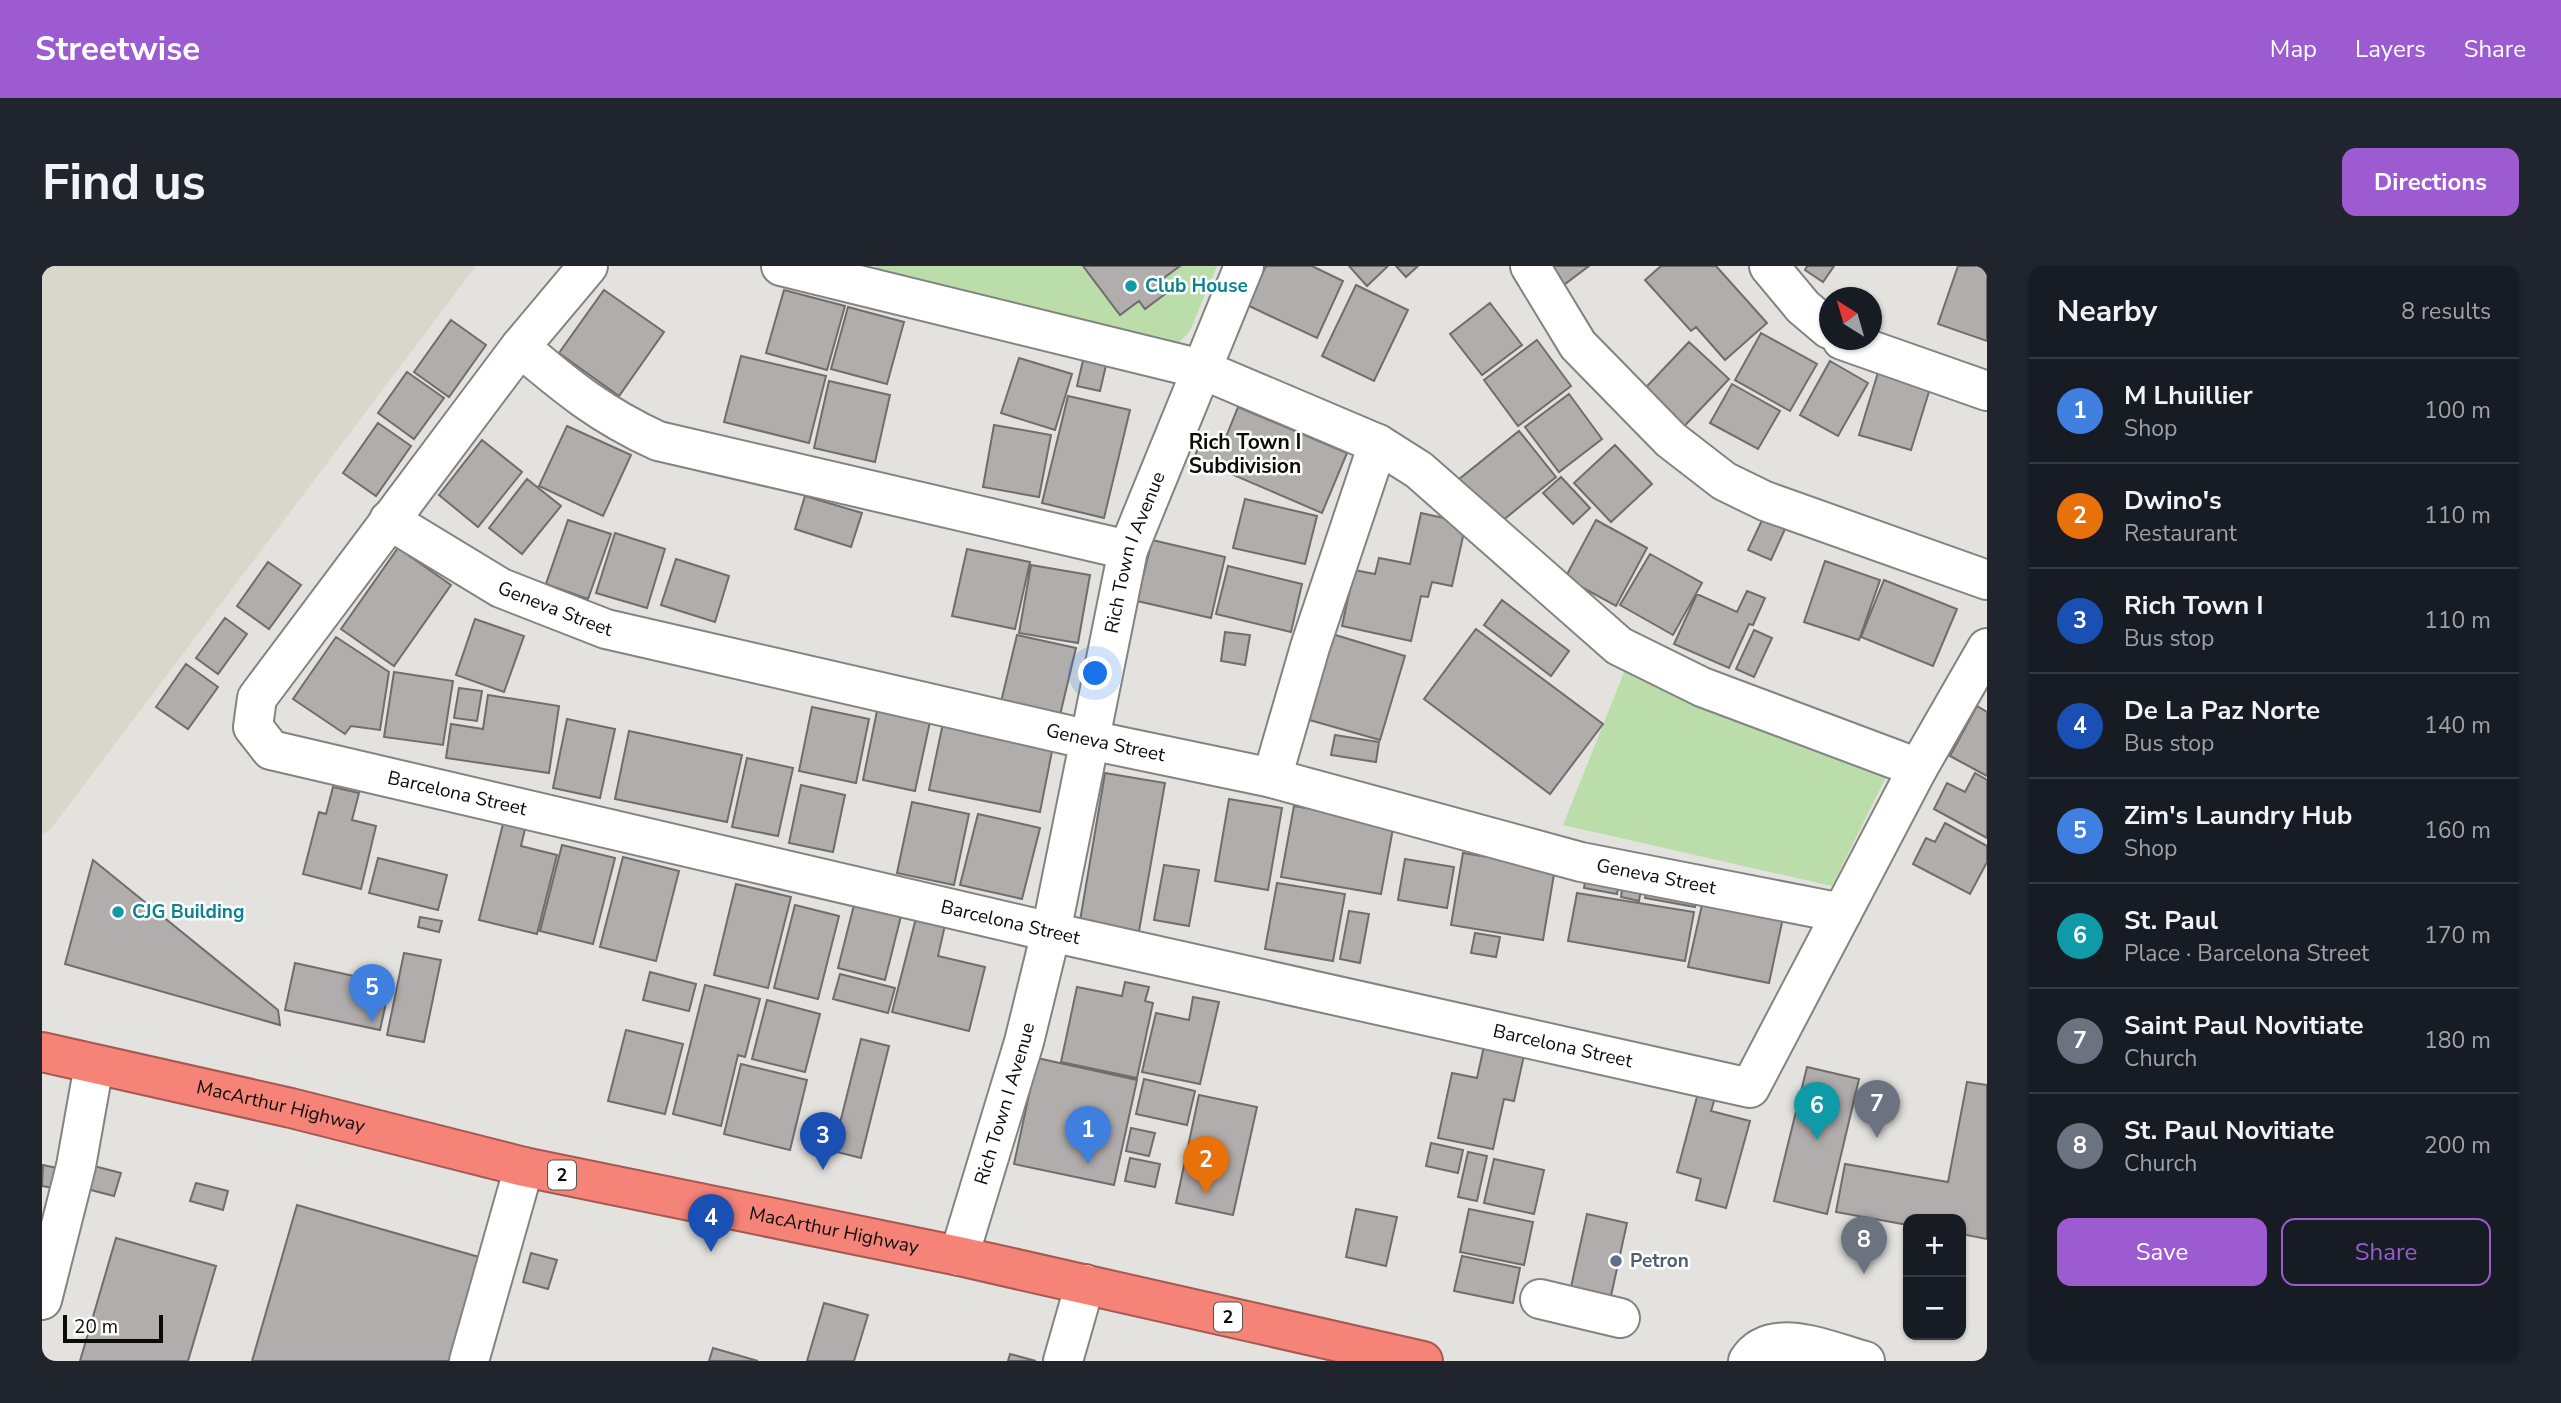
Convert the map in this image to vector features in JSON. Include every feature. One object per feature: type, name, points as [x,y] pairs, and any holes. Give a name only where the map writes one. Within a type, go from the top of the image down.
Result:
[{"type":"highway","name":"MacArthur Highway","points":[[42,1052],[291,1108],[524,1167],[1085,1284],[1368,1355],[1423,1361]]},
{"type":"street","points":[[389,520],[520,347],[588,266]]},
{"type":"street","points":[[781,266],[830,272],[1201,369],[1378,444],[1419,470],[1619,646],[1702,687],[1918,768]]},
{"type":"street","name":"Rich Town I Avenue","points":[[959,1256],[1024,1042],[1051,932],[1128,550],[1244,266]]},
{"type":"street","points":[[1530,266],[1578,345],[1671,440],[1724,481],[1765,501],[1987,580]]},
{"type":"street","points":[[1769,266],[1803,307],[1819,321]]},
{"type":"street","points":[[520,347],[615,421],[658,441],[1128,550]]},
{"type":"street","points":[[1870,350],[1987,391]]},
{"type":"street","points":[[1272,778],[1310,647],[1378,444]]},
{"type":"street","name":"Geneva Street","points":[[389,520],[500,588],[606,629],[1090,740],[1272,778],[1581,862],[1842,913]]},
{"type":"street","name":"Barcelona Street","points":[[389,520],[257,698],[253,727],[271,750],[1051,932],[1750,1088],[1842,913]]},
{"type":"street","points":[[1842,913],[1918,768],[1987,648]]},
{"type":"street","points":[[42,1300],[47,1259],[76,1166],[94,1065]]},
{"type":"street","points":[[469,1361],[524,1167]]},
{"type":"street","points":[[1063,1361],[1085,1284]]},
{"type":"street","points":[[1540,1299],[1620,1318]]},
{"type":"street","points":[[1748,1361],[1756,1349],[1771,1342],[1786,1342],[1865,1361]]},
{"type":"shaded area","points":[[42,266],[476,266],[50,830],[42,834]]},
{"type":"green space","points":[[876,266],[1217,266],[1190,331],[1176,346],[874,269]]},
{"type":"green space","points":[[1625,670],[1659,689],[1889,771],[1832,886],[1563,825]]},
{"type":"building","name":"Club House","points":[[1083,266],[1180,266],[1161,280],[1169,291],[1145,309],[1139,301],[1120,315]]},
{"type":"building","points":[[1266,266],[1312,266],[1343,281],[1317,338],[1247,305]]},
{"type":"building","points":[[1349,266],[1388,266],[1367,286]]},
{"type":"building","points":[[1396,266],[1418,266],[1406,277]]},
{"type":"building","points":[[1544,266],[1589,266],[1561,287]]},
{"type":"building","points":[[1661,266],[1716,266],[1767,323],[1725,360],[1696,327],[1691,331],[1645,280]]},
{"type":"building","points":[[1807,266],[1834,266],[1823,282],[1805,270]]},
{"type":"building","points":[[1958,266],[1987,266],[1987,341],[1938,324]]},
{"type":"building","points":[[1356,285],[1408,310],[1374,381],[1322,356]]},
{"type":"building","points":[[604,290],[664,332],[619,396],[559,353]]},
{"type":"building","points":[[784,290],[845,306],[827,370],[766,353]]},
{"type":"building","points":[[1490,303],[1522,345],[1482,375],[1450,334]]},
{"type":"building","points":[[848,307],[904,322],[887,384],[831,369]]},
{"type":"building","points":[[451,320],[486,345],[449,397],[414,372]]},
{"type":"building","points":[[1761,333],[1817,364],[1790,411],[1735,380]]},
{"type":"building","points":[[1537,340],[1571,386],[1518,426],[1484,380]]},
{"type":"building","points":[[1689,342],[1729,379],[1673,438],[1633,401]]},
{"type":"building","points":[[741,356],[826,376],[809,443],[724,422]]},
{"type":"building","points":[[1084,356],[1107,361],[1100,391],[1077,386]]},
{"type":"building","points":[[1019,358],[1072,374],[1055,430],[1001,413]]},
{"type":"building","points":[[1830,361],[1868,383],[1838,436],[1800,415]]},
{"type":"building","points":[[1880,366],[1932,382],[1911,450],[1859,435]]},
{"type":"building","points":[[407,372],[444,398],[414,439],[378,413]]},
{"type":"building","points":[[829,381],[890,395],[875,462],[814,448]]},
{"type":"building","points":[[1732,384],[1780,411],[1758,449],[1710,423]]},
{"type":"building","points":[[1569,394],[1602,439],[1559,472],[1525,427]]},
{"type":"building","points":[[1068,396],[1130,410],[1104,518],[1042,503]]},
{"type":"building","points":[[1238,407],[1347,453],[1322,513],[1194,458],[1202,439],[1222,447]]},
{"type":"building","points":[[378,423],[411,446],[376,496],[343,473]]},
{"type":"building","points":[[994,425],[1051,435],[1039,497],[983,487]]},
{"type":"building","points":[[567,426],[631,455],[603,516],[539,486]]},
{"type":"building","points":[[1519,431],[1556,477],[1496,526],[1458,480]]},
{"type":"building","points":[[482,440],[522,472],[478,527],[439,495]]},
{"type":"building","points":[[1615,445],[1652,484],[1611,522],[1574,483]]},
{"type":"building","points":[[1561,477],[1590,508],[1573,524],[1543,493]]},
{"type":"building","points":[[527,479],[561,506],[522,554],[489,528]]},
{"type":"building","points":[[805,496],[862,513],[851,547],[795,529]]},
{"type":"building","points":[[1245,499],[1317,516],[1305,564],[1233,548]]},
{"type":"building","points":[[1421,513],[1466,523],[1452,586],[1432,582],[1428,597],[1421,596],[1411,641],[1342,626],[1354,570],[1375,574],[1379,558],[1410,564]]},
{"type":"building","points":[[1763,518],[1785,529],[1771,560],[1748,550]]},
{"type":"building","points":[[568,520],[611,534],[588,599],[546,584]]},
{"type":"building","points":[[1596,520],[1647,548],[1616,606],[1565,578]]},
{"type":"building","points":[[615,533],[665,549],[647,608],[596,593]]},
{"type":"building","points":[[1152,540],[1225,557],[1211,618],[1137,601]]},
{"type":"building","points":[[398,548],[451,585],[394,666],[341,629]]},
{"type":"building","points":[[967,549],[1030,562],[1015,629],[952,616]]},
{"type":"building","points":[[1650,554],[1702,583],[1673,635],[1620,605]]},
{"type":"building","points":[[676,559],[729,576],[715,622],[661,605]]},
{"type":"building","points":[[1825,561],[1880,580],[1859,640],[1804,622]]},
{"type":"building","points":[[268,562],[301,585],[269,629],[237,606]]},
{"type":"building","points":[[1031,565],[1090,575],[1078,643],[1019,633]]},
{"type":"building","points":[[1228,566],[1302,584],[1291,632],[1216,614]]},
{"type":"building","points":[[1884,580],[1957,609],[1933,666],[1861,637]]},
{"type":"building","points":[[1747,591],[1765,598],[1753,625],[1749,624],[1729,668],[1674,644],[1697,594],[1737,612]]},
{"type":"building","points":[[1502,600],[1569,651],[1551,676],[1484,625]]},
{"type":"building","points":[[225,618],[247,634],[218,674],[196,658]]},
{"type":"building","points":[[475,619],[524,636],[504,692],[456,675]]},
{"type":"building","points":[[1476,629],[1603,724],[1550,794],[1424,699]]},
{"type":"building","points":[[1754,630],[1772,638],[1754,677],[1736,669]]},
{"type":"building","points":[[1225,632],[1250,635],[1245,665],[1221,661]]},
{"type":"building","points":[[1332,634],[1405,656],[1380,740],[1306,719]]},
{"type":"building","points":[[1017,635],[1076,648],[1060,715],[1001,702]]},
{"type":"building","points":[[336,637],[389,672],[380,730],[351,726],[345,734],[293,699]]},
{"type":"building","points":[[186,664],[218,687],[188,729],[156,707]]},
{"type":"building","points":[[394,672],[453,681],[443,745],[384,737]]},
{"type":"building","points":[[459,688],[482,691],[477,721],[454,718]]},
{"type":"building","points":[[488,695],[559,706],[549,773],[446,758],[451,724],[483,729]]},
{"type":"building","points":[[878,706],[931,717],[915,791],[863,780]]},
{"type":"building","points":[[1977,706],[1987,712],[1987,776],[1950,756]]},
{"type":"building","points":[[812,707],[869,719],[856,783],[799,771]]},
{"type":"building","points":[[567,719],[615,729],[600,798],[553,788]]},
{"type":"building","points":[[943,723],[1053,746],[1040,812],[929,790]]},
{"type":"building","points":[[629,731],[742,755],[727,822],[615,799]]},
{"type":"building","points":[[1335,735],[1379,742],[1376,762],[1331,755]]},
{"type":"building","points":[[747,758],[793,768],[778,836],[732,827]]},
{"type":"building","points":[[1105,773],[1165,783],[1139,931],[1080,921]]},
{"type":"building","points":[[1975,773],[1987,780],[1987,838],[1934,809],[1947,783],[1965,792]]},
{"type":"building","points":[[801,785],[845,795],[833,852],[789,843]]},
{"type":"building","points":[[333,787],[359,793],[352,820],[376,826],[361,889],[303,874],[319,812],[326,814]]},
{"type":"building","points":[[1229,799],[1282,808],[1268,890],[1215,881]]},
{"type":"building","points":[[912,802],[969,814],[954,885],[897,873]]},
{"type":"building","points":[[1294,806],[1394,823],[1381,894],[1281,877]]},
{"type":"building","points":[[978,814],[1040,828],[1022,899],[960,885]]},
{"type":"building","points":[[1945,823],[1987,846],[1987,862],[1970,894],[1913,864],[1926,838],[1935,842]]},
{"type":"building","points":[[503,824],[525,829],[521,846],[557,855],[537,934],[479,920]]},
{"type":"building","points":[[562,845],[615,858],[593,944],[540,931]]},
{"type":"building","points":[[1463,853],[1555,868],[1543,940],[1451,925]]},
{"type":"building","points":[[623,857],[679,871],[656,961],[600,947]]},
{"type":"building","points":[[378,858],[447,875],[438,910],[369,893]]},
{"type":"building","points":[[1405,859],[1454,867],[1447,908],[1398,900]]},
{"type":"building","name":"CJG Building","points":[[93,860],[278,1010],[280,1025],[65,964]]},
{"type":"building","points":[[1164,865],[1199,870],[1189,926],[1154,920]]},
{"type":"building","points":[[1588,866],[1621,871],[1617,894],[1584,888]]},
{"type":"building","points":[[1624,875],[1643,878],[1639,901],[1621,897]]},
{"type":"building","points":[[1649,878],[1699,887],[1695,907],[1645,898]]},
{"type":"building","points":[[1277,883],[1345,894],[1333,961],[1265,949]]},
{"type":"building","points":[[736,884],[791,897],[768,988],[714,975]]},
{"type":"building","points":[[1577,893],[1694,912],[1685,961],[1568,941]]},
{"type":"building","points":[[1704,896],[1784,913],[1769,983],[1688,967]]},
{"type":"building","points":[[855,901],[902,912],[885,980],[838,968]]},
{"type":"building","points":[[795,905],[839,916],[818,999],[774,988]]},
{"type":"building","points":[[1349,911],[1369,914],[1360,963],[1340,959]]},
{"type":"building","points":[[420,917],[442,921],[439,932],[418,927]]},
{"type":"building","points":[[916,918],[945,925],[938,956],[985,967],[969,1031],[892,1012]]},
{"type":"building","points":[[1475,933],[1500,937],[1496,957],[1471,953]]},
{"type":"building","points":[[404,953],[441,960],[424,1042],[387,1035]]},
{"type":"building","points":[[295,963],[390,984],[380,1030],[285,1010]]},
{"type":"building","points":[[650,972],[696,984],[689,1011],[643,1000]]},
{"type":"building","points":[[840,974],[895,988],[888,1013],[833,999]]},
{"type":"building","points":[[1125,982],[1149,987],[1145,1001],[1153,1003],[1137,1078],[1061,1062],[1077,987],[1122,996]]},
{"type":"building","points":[[705,985],[760,999],[745,1057],[738,1055],[721,1126],[673,1114]]},
{"type":"building","points":[[1193,997],[1219,1002],[1200,1084],[1142,1072],[1156,1013],[1189,1020]]},
{"type":"building","points":[[767,1000],[820,1014],[805,1072],[752,1059]]},
{"type":"building","points":[[626,1030],[683,1044],[665,1114],[608,1101]]},
{"type":"building","points":[[861,1039],[889,1046],[861,1158],[833,1151]]},
{"type":"building","points":[[1484,1046],[1524,1055],[1514,1101],[1504,1099],[1493,1149],[1438,1138],[1452,1073],[1477,1078]]},
{"type":"building","points":[[1037,1058],[1137,1080],[1114,1185],[1014,1164]]},
{"type":"building","points":[[741,1064],[807,1080],[790,1150],[724,1134]]},
{"type":"building","points":[[1807,1067],[1859,1079],[1827,1214],[1774,1201]]},
{"type":"building","points":[[1144,1079],[1195,1091],[1187,1125],[1136,1114]]},
{"type":"building","points":[[1967,1082],[1987,1085],[1987,1239],[1966,1235],[1966,1214],[1903,1214],[1903,1224],[1836,1212],[1845,1164],[1948,1182]]},
{"type":"building","points":[[1698,1093],[1715,1098],[1711,1111],[1750,1121],[1726,1208],[1696,1200],[1701,1179],[1677,1172]]},
{"type":"building","points":[[1199,1095],[1257,1107],[1233,1215],[1176,1203]]},
{"type":"building","points":[[1131,1128],[1155,1133],[1149,1156],[1126,1151]]},
{"type":"building","points":[[1431,1143],[1463,1150],[1458,1173],[1426,1166]]},
{"type":"building","points":[[1468,1152],[1487,1156],[1477,1201],[1458,1197]]},
{"type":"building","points":[[1130,1158],[1160,1164],[1155,1187],[1125,1181]]},
{"type":"building","points":[[1494,1159],[1544,1170],[1534,1214],[1484,1203]]},
{"type":"building","points":[[43,1165],[62,1169],[58,1189],[42,1186]]},
{"type":"building","points":[[94,1166],[121,1173],[114,1196],[87,1189]]},
{"type":"building","points":[[196,1183],[228,1191],[223,1210],[190,1201]]},
{"type":"building","points":[[297,1205],[486,1259],[457,1361],[252,1361]]},
{"type":"building","points":[[1356,1209],[1397,1217],[1386,1266],[1346,1257]]},
{"type":"building","points":[[1469,1209],[1533,1222],[1524,1265],[1460,1252]]},
{"type":"building","points":[[1587,1214],[1627,1223],[1609,1305],[1569,1296]]},
{"type":"building","points":[[116,1238],[216,1266],[188,1361],[80,1361]]},
{"type":"building","points":[[531,1253],[557,1260],[548,1289],[523,1282]]},
{"type":"building","points":[[1462,1256],[1520,1268],[1513,1303],[1454,1291]]},
{"type":"building","points":[[824,1303],[868,1315],[854,1361],[807,1361]]},
{"type":"building","points":[[713,1348],[758,1361],[709,1361]]},
{"type":"building","points":[[1010,1354],[1036,1361],[1008,1361]]},
{"type":"place","name":"Club House","points":[[1131,286]]},
{"type":"place","name":"CJG Building","points":[[118,912]]},
{"type":"place","name":"Zim's Laundry Hub","points":[[372,1022]]},
{"type":"place","name":"Saint Paul Novitiate","points":[[1877,1138]]},
{"type":"place","name":"St. Paul","points":[[1817,1140]]},
{"type":"place","name":"M Lhuillier","points":[[1088,1164]]},
{"type":"place","name":"Rich Town I","points":[[823,1170]]},
{"type":"place","name":"Dwino's","points":[[1206,1194]]},
{"type":"place","name":"De La Paz Norte","points":[[711,1252]]},
{"type":"place","name":"Petron","points":[[1616,1261]]},
{"type":"place","name":"St. Paul Novitiate","points":[[1864,1274]]},
{"type":"district","name":"Rich Town I Subdivision","points":[[1245,454]]}]
